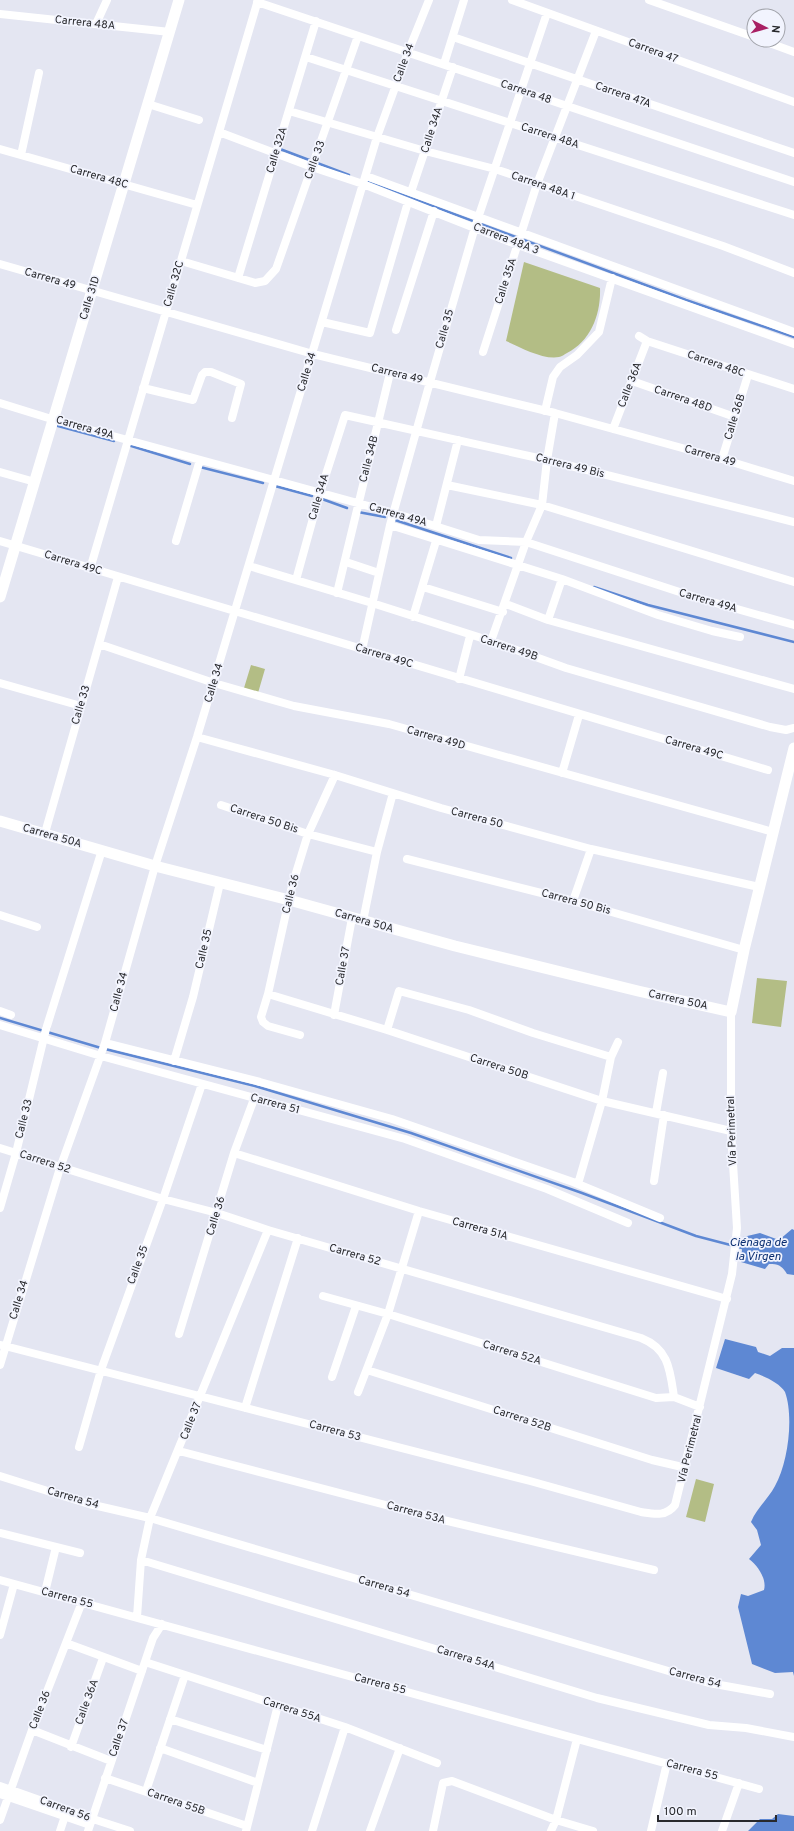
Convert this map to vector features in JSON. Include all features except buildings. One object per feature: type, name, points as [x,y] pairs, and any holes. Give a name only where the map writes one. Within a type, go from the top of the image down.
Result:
[{"type":"street","points":[[96,24],[107,0]]},
{"type":"street","name":"Calle 31D","points":[[0,597],[180,0]]},
{"type":"street","name":"Calle 34","points":[[0,1366],[3,1345],[60,1168],[103,1050],[154,866],[214,683],[377,137],[395,86],[429,0]]},
{"type":"street","points":[[444,64],[464,0]]},
{"type":"street","name":"Carrera 47","points":[[512,0],[794,102]]},
{"type":"street","points":[[649,0],[746,34]]},
{"type":"street","name":"Carrera 48","points":[[258,1],[794,182]]},
{"type":"street","name":"Calle 32C","points":[[90,568],[258,1]]},
{"type":"street","name":"Calle 35","points":[[362,650],[390,526],[430,382],[477,222],[547,13]]},
{"type":"street","name":"Carrera 48A","points":[[0,14],[170,32]]},
{"type":"street","name":"Calle 32A","points":[[238,278],[316,21]]},
{"type":"street","name":"Calle 35A","points":[[483,352],[537,184],[576,79],[596,31]]},
{"type":"street","name":"Calle 33","points":[[238,278],[255,283],[265,281],[276,269],[358,36]]},
{"type":"street","name":"Carrera 47A","points":[[453,37],[794,153]]},
{"type":"street","points":[[783,48],[794,52]]},
{"type":"street","name":"Carrera 48A","points":[[306,57],[794,215]]},
{"type":"street","name":"Calle 34A","points":[[412,192],[453,67]]},
{"type":"street","points":[[21,155],[39,73]]},
{"type":"street","points":[[148,104],[199,120]]},
{"type":"street","name":"Carrera 48A 1","points":[[289,111],[425,151],[495,169],[723,246],[794,273]]},
{"type":"street","name":"Carrera 48A 3","points":[[219,132],[276,154],[363,184],[408,202],[434,211],[477,222],[520,238],[612,278],[794,344]]},
{"type":"street","name":"Carrera 48C","points":[[0,149],[197,205]]},
{"type":"street","points":[[366,176],[412,192],[477,222],[520,238],[794,332]]},
{"type":"street","points":[[322,322],[370,333],[408,202]]},
{"type":"street","points":[[396,330],[434,211]]},
{"type":"street","points":[[181,261],[238,278]]},
{"type":"street","name":"Carrera 49","points":[[0,264],[166,313],[313,354],[555,413],[722,459],[794,481]]},
{"type":"street","points":[[545,411],[553,377],[560,367],[577,355],[598,332],[612,278]]},
{"type":"street","name":"Carrera 48C","points":[[643,339],[794,389]]},
{"type":"street","name":"Calle 36A","points":[[613,429],[632,381],[643,339]]},
{"type":"street","points":[[143,388],[193,400],[202,375],[205,372],[211,372],[241,384],[232,418]]},
{"type":"street","name":"Calle 34B","points":[[337,592],[346,562],[358,503],[390,373]]},
{"type":"street","name":"Calle 36B","points":[[722,459],[748,375]]},
{"type":"street","name":"Carrera 48D","points":[[632,381],[735,417]]},
{"type":"street","name":"Carrera 49A","points":[[0,403],[128,440],[394,513],[479,540],[526,542],[698,598],[794,625]]},
{"type":"street","points":[[491,641],[504,608],[526,542],[542,505],[547,460],[555,413]]},
{"type":"street","name":"Calle 34A","points":[[296,580],[320,493],[345,415]]},
{"type":"street","name":"Carrera 49 Bis","points":[[345,415],[547,460],[794,522]]},
{"type":"street","points":[[436,526],[458,440]]},
{"type":"street","points":[[176,541],[200,460]]},
{"type":"street","points":[[0,472],[34,482]]},
{"type":"street","points":[[447,485],[542,505],[794,582]]},
{"type":"street","points":[[390,526],[562,579],[658,616],[740,637]]},
{"type":"street","name":"Carrera 49C","points":[[0,541],[768,770]]},
{"type":"street","points":[[413,616],[436,541]]},
{"type":"street","points":[[346,562],[379,572]]},
{"type":"street","name":"Carrera 49B","points":[[249,566],[372,603],[470,636],[491,641],[566,668],[770,727],[786,730],[794,728]]},
{"type":"street","name":"Calle 33","points":[[45,834],[118,577]]},
{"type":"street","points":[[548,620],[562,579]]},
{"type":"street","points":[[422,587],[548,620],[794,689]]},
{"type":"street","points":[[459,679],[470,636]]},
{"type":"street","name":"Carrera 49D","points":[[99,644],[214,683],[294,706],[389,724],[773,832]]},
{"type":"street","points":[[0,682],[81,706]]},
{"type":"street","points":[[562,773],[580,715]]},
{"type":"street","name":"Carrera 50","points":[[197,737],[591,849],[759,887]]},
{"type":"street","name":"Vía Perimetral","points":[[670,1511],[675,1505],[681,1467],[700,1407],[727,1300],[732,1274],[736,1228],[731,1131],[731,1012],[759,887],[794,748]]},
{"type":"street","name":"Calle 36","points":[[300,1035],[268,1026],[262,1022],[261,1017],[268,994],[289,900],[308,834],[335,775]]},
{"type":"street","points":[[363,921],[377,852],[393,793]]},
{"type":"street","name":"Carrera 50 Bis","points":[[221,805],[308,834],[377,852]]},
{"type":"street","name":"Carrera 50A","points":[[0,821],[154,866],[289,900],[546,970],[731,1012]]},
{"type":"street","points":[[573,901],[591,849]]},
{"type":"street","name":"Calle 33","points":[[0,1208],[16,1153],[45,1033],[102,850]]},
{"type":"street","name":"Carrera 50 Bis","points":[[407,859],[573,901],[744,950]]},
{"type":"street","name":"Calle 35","points":[[174,1061],[193,997],[220,883]]},
{"type":"street","points":[[0,915],[37,927]]},
{"type":"street","name":"Calle 37","points":[[334,1015],[352,918]]},
{"type":"street","points":[[387,1030],[399,991],[469,1010],[533,1033],[611,1057]]},
{"type":"street","name":"Carrera 50B","points":[[268,994],[387,1030],[602,1101],[731,1131]]},
{"type":"street","points":[[0,1011],[11,1015]]},
{"type":"street","name":"Carrera 51","points":[[0,1025],[45,1033],[103,1050],[200,1083],[254,1099],[405,1139],[547,1189],[628,1223]]},
{"type":"street","points":[[578,1184],[602,1101],[611,1057],[618,1042]]},
{"type":"street","points":[[103,1050],[174,1061],[201,1069],[260,1082],[392,1118],[461,1141],[578,1184],[660,1218]]},
{"type":"street","name":"Calle 35","points":[[79,1447],[101,1370],[163,1199],[200,1083],[201,1069]]},
{"type":"street","points":[[654,1181],[663,1073]]},
{"type":"street","name":"Calle 36","points":[[179,1334],[234,1154],[254,1099]]},
{"type":"street","name":"Carrera 52","points":[[0,1148],[163,1199],[217,1213],[268,1230],[651,1342],[658,1346],[666,1360],[674,1397]]},
{"type":"street","name":"Carrera 51A","points":[[234,1154],[419,1211],[727,1300]]},
{"type":"street","points":[[358,1392],[388,1314],[419,1211]]},
{"type":"street","name":"Calle 37","points":[[137,1617],[142,1560],[150,1518],[179,1451],[268,1230]]},
{"type":"street","points":[[245,1408],[298,1238]]},
{"type":"street","name":"Carrera 52A","points":[[323,1296],[388,1314],[656,1398],[674,1397],[700,1407]]},
{"type":"street","points":[[332,1377],[356,1306]]},
{"type":"street","name":"Carrera 53","points":[[3,1345],[530,1481],[641,1512],[656,1515],[670,1511]]},
{"type":"street","name":"Carrera 52B","points":[[367,1370],[652,1460],[681,1467]]},
{"type":"street","name":"Carrera 53A","points":[[179,1451],[443,1520],[654,1570]]},
{"type":"street","name":"Carrera 54","points":[[0,1476],[89,1504],[150,1518],[709,1683],[770,1694]]},
{"type":"street","points":[[0,1533],[80,1553]]},
{"type":"street","points":[[45,1592],[56,1547]]},
{"type":"street","name":"Carrera 54A","points":[[142,1560],[597,1698],[709,1725],[746,1728],[794,1737]]},
{"type":"street","name":"Carrera 55","points":[[0,1580],[759,1789]]},
{"type":"street","points":[[0,1635],[14,1584]]},
{"type":"street","name":"Calle 36","points":[[0,1820],[7,1793],[82,1602]]},
{"type":"street","name":"Calle 37","points":[[91,1824],[105,1778],[153,1638],[162,1624]]},
{"type":"street","points":[[66,1643],[103,1658],[142,1671]]},
{"type":"street","name":"Calle 36A","points":[[71,1746],[103,1658]]},
{"type":"street","name":"Carrera 55A","points":[[145,1662],[345,1727],[437,1763]]},
{"type":"street","points":[[146,1791],[185,1675]]},
{"type":"street","points":[[246,1829],[278,1705]]},
{"type":"street","points":[[170,1719],[267,1750]]},
{"type":"street","points":[[312,1831],[345,1727]]},
{"type":"street","points":[[32,1730],[111,1761]]},
{"type":"street","points":[[551,1831],[556,1820],[577,1739]]},
{"type":"street","points":[[160,1748],[258,1784]]},
{"type":"street","points":[[370,1831],[400,1748]]},
{"type":"street","points":[[651,1831],[667,1764]]},
{"type":"street","name":"Carrera 55B","points":[[105,1778],[146,1791],[246,1829]]},
{"type":"street","points":[[433,1831],[443,1783],[452,1781],[556,1820],[593,1831]]},
{"type":"street","points":[[722,1831],[739,1783]]},
{"type":"street","name":"Carrera 56","points":[[0,1786],[7,1793],[65,1816],[91,1824],[130,1831]]},
{"type":"street","name":"Carrera 56","points":[[7,1793],[91,1824]]},
{"type":"street","points":[[60,1831],[65,1816]]},
{"type":"green space","points":[[524,262],[600,288],[599,307],[593,326],[575,348],[561,357],[546,357],[539,355],[506,341]]},
{"type":"green space","points":[[251,665],[265,669],[258,693],[244,688]]},
{"type":"green space","points":[[757,978],[787,981],[781,1027],[752,1023]]},
{"type":"green space","points":[[696,1479],[714,1484],[705,1522],[686,1517]]},
{"type":"water","name":"Ciénaga de la Virgen","points":[[792,1229],[794,1230],[794,1275],[787,1274],[782,1267],[775,1264],[769,1264],[765,1269],[741,1262],[743,1237],[760,1233],[779,1240]]},
{"type":"water","points":[[725,1339],[756,1347],[758,1352],[770,1356],[782,1348],[794,1348],[794,1676],[793,1672],[775,1673],[752,1664],[738,1607],[741,1594],[748,1596],[764,1590],[765,1586],[761,1573],[756,1565],[749,1559],[761,1545],[757,1530],[751,1522],[780,1476],[788,1440],[788,1402],[783,1389],[767,1378],[755,1373],[749,1379],[716,1368]]},
{"type":"water","points":[[778,1814],[794,1816],[794,1831],[748,1831],[760,1819],[772,1819]]},
{"type":"waterway","points":[[280,149],[349,175]]},
{"type":"waterway","points":[[365,181],[686,300],[794,337]]},
{"type":"waterway","points":[[58,426],[114,441]]},
{"type":"waterway","points":[[128,445],[190,464]]},
{"type":"waterway","points":[[200,467],[263,483]]},
{"type":"waterway","points":[[275,486],[312,496]]},
{"type":"waterway","points":[[322,499],[347,508]]},
{"type":"waterway","points":[[358,512],[385,517]]},
{"type":"waterway","points":[[395,520],[511,558]]},
{"type":"waterway","points":[[594,587],[648,605],[794,642]]},
{"type":"waterway","points":[[0,1018],[101,1048],[255,1086],[411,1133],[582,1193],[696,1236],[742,1248]]}]
